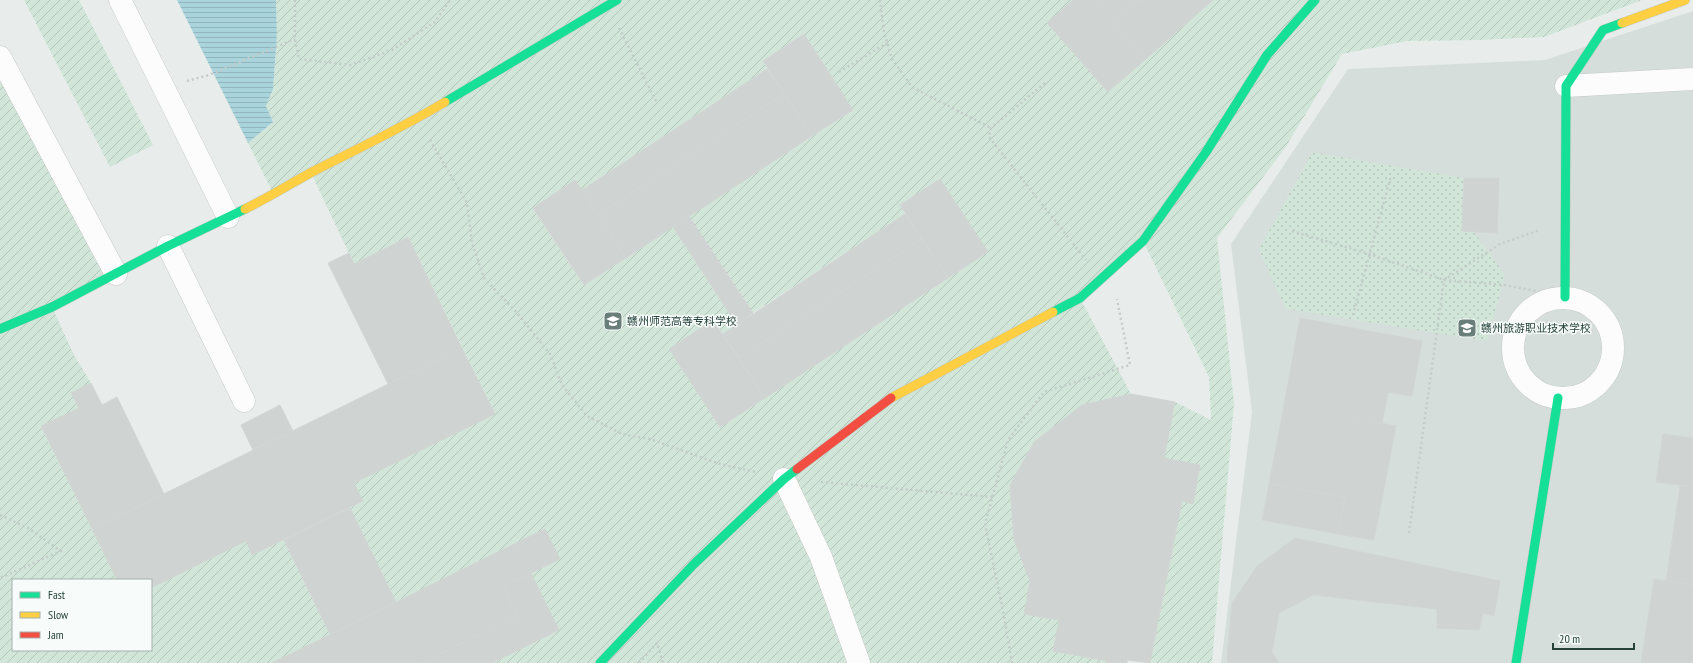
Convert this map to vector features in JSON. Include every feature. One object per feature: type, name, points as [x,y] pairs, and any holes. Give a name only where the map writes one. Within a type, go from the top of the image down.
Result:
[{"type":"street","points":[[120,0],[228,217]]},
{"type":"street","points":[[0,329],[52,307],[168,246],[274,195],[311,173],[417,119],[617,0]]},
{"type":"street","points":[[600,663],[694,564],[784,479],[890,399],[1080,298],[1143,241],[1206,152],[1267,55],[1315,0]]},
{"type":"street","points":[[1565,297],[1566,86],[1603,30],[1685,0]]},
{"type":"street","points":[[0,57],[116,274]]},
{"type":"street","points":[[1566,86],[1693,79]]},
{"type":"street","points":[[168,246],[244,402]]},
{"type":"street","points":[[1565,297],[1579,300],[1592,306],[1602,315],[1609,327],[1614,342],[1613,357],[1599,384],[1579,395],[1558,398],[1544,395],[1532,388],[1522,377],[1512,351],[1518,324],[1527,313],[1538,304],[1551,299],[1565,297]]},
{"type":"street","points":[[1516,663],[1558,398]]},
{"type":"street","points":[[784,479],[821,557],[859,663]]},
{"type":"path","points":[[295,0],[295,39],[299,59],[350,65],[392,50],[435,22],[450,0]]},
{"type":"path","points":[[880,0],[884,32],[892,59],[912,87],[991,128]]},
{"type":"path","points":[[608,6],[657,103]]},
{"type":"path","points":[[209,75],[295,39]]},
{"type":"path","points":[[839,72],[887,43]]},
{"type":"path","points":[[1045,84],[991,128],[989,137],[1102,279]]},
{"type":"path","points":[[417,119],[467,203],[472,243],[484,278],[518,314],[550,354],[562,384],[586,416],[622,434],[650,439],[720,464],[784,479],[992,497]]},
{"type":"path","points":[[1353,314],[1390,176]]},
{"type":"path","points":[[1409,533],[1444,280],[1500,244],[1565,222]]},
{"type":"path","points":[[1292,231],[1369,254],[1444,280],[1505,285],[1565,297]]},
{"type":"path","points":[[1012,663],[985,524],[1008,440],[1044,392],[1130,365],[1111,270]]},
{"type":"path","points":[[0,515],[28,528],[61,551],[0,578]]},
{"type":"path","points":[[639,663],[657,643],[663,663]]},
{"type":"shaded area","name":"赣州旅游职业技术学校","points":[[1693,11],[1693,663],[1221,663],[1252,412],[1231,244],[1348,69],[1545,60]]},
{"type":"green space","points":[[24,0],[79,0],[153,145],[110,167]]},
{"type":"green space","points":[[276,0],[1073,0],[1047,23],[1108,92],[1213,0],[1642,0],[1544,37],[1407,41],[1342,54],[1285,148],[1217,238],[1234,403],[1212,663],[1150,663],[1182,501],[1193,503],[1200,466],[1164,458],[1175,402],[1211,420],[1209,377],[1143,241],[1080,298],[1131,394],[1082,405],[1030,581],[1024,614],[1059,620],[1053,651],[1107,661],[1106,663],[492,663],[559,630],[531,573],[560,559],[545,529],[396,602],[350,508],[363,501],[354,483],[495,413],[408,237],[354,264],[311,173],[274,195],[248,143],[273,122],[266,106],[273,89],[277,35]],"holes":[[[804,34],[853,110],[689,216],[753,313],[905,214],[900,205],[940,179],[988,252],[720,427],[669,349],[713,320],[723,334],[737,325],[673,227],[584,285],[533,208],[575,180],[582,190],[767,69],[763,61]]]},
{"type":"green space","points":[[0,57],[116,274],[52,307],[74,355],[91,383],[71,393],[79,408],[41,427],[117,579],[12,579],[12,651],[152,651],[152,588],[246,541],[252,555],[284,540],[330,634],[272,663],[0,663]]},
{"type":"green space","points":[[1312,152],[1464,178],[1462,231],[1474,232],[1505,275],[1487,341],[1286,309],[1259,250]]},
{"type":"water","points":[[177,0],[276,0],[277,35],[273,89],[266,106],[273,122],[248,143]]},
{"type":"building","points":[[1073,0],[1095,0],[1146,59],[1108,92],[1047,23]]},
{"type":"building","points":[[1140,0],[1114,23],[1096,1]]},
{"type":"building","points":[[1140,0],[1213,0],[1146,59],[1114,23]]},
{"type":"building","points":[[804,34],[853,110],[812,136],[763,61]]},
{"type":"building","points":[[767,69],[784,94],[598,215],[582,190]]},
{"type":"building","points":[[784,94],[812,136],[626,258],[598,215]]},
{"type":"building","points":[[1464,178],[1499,178],[1497,233],[1462,231]]},
{"type":"building","points":[[940,179],[988,252],[948,278],[900,205]]},
{"type":"building","points":[[575,180],[626,258],[584,285],[533,208]]},
{"type":"building","points":[[905,214],[922,239],[739,358],[723,334]]},
{"type":"building","points":[[689,216],[753,313],[737,325],[673,227]]},
{"type":"building","points":[[408,237],[462,348],[388,384],[328,263],[349,253],[354,264]]},
{"type":"building","points":[[922,239],[948,278],[765,398],[739,358]]},
{"type":"building","points":[[1300,318],[1422,341],[1412,396],[1388,392],[1382,423],[1284,405]]},
{"type":"building","points":[[713,320],[765,398],[720,427],[669,349]]},
{"type":"building","points":[[462,348],[495,414],[354,483],[363,501],[252,555],[246,541],[152,588],[152,579],[117,579],[92,529]]},
{"type":"building","points":[[91,383],[102,405],[117,397],[164,494],[92,529],[41,426],[79,408],[71,393]]},
{"type":"building","points":[[1131,394],[1175,402],[1164,458],[1200,465],[1193,504],[1182,501],[1150,663],[1127,660],[1127,663],[1106,663],[1107,661],[1053,651],[1059,620],[1024,614],[1030,581],[1014,540],[1010,485],[1034,442],[1082,405]]},
{"type":"building","points":[[280,405],[293,431],[253,450],[241,425]]},
{"type":"building","points":[[1284,405],[1360,419],[1345,497],[1269,484]]},
{"type":"building","points":[[1360,419],[1396,426],[1381,504],[1345,497]]},
{"type":"building","points":[[1663,434],[1693,438],[1693,487],[1656,482]]},
{"type":"building","points":[[1269,484],[1345,497],[1338,534],[1262,520]]},
{"type":"building","points":[[1680,486],[1693,487],[1693,585],[1666,581]]},
{"type":"building","points":[[1345,497],[1381,504],[1374,540],[1338,534]]},
{"type":"building","points":[[350,508],[396,602],[330,634],[284,540]]},
{"type":"building","points":[[545,529],[560,559],[531,573],[516,543]]},
{"type":"building","points":[[1295,538],[1500,581],[1494,616],[1483,613],[1479,630],[1437,628],[1437,609],[1313,595],[1279,613],[1272,652],[1279,663],[1228,663],[1227,657],[1232,603],[1257,566]]},
{"type":"building","points":[[516,543],[531,573],[503,587],[518,616],[422,663],[272,663]]},
{"type":"building","points":[[531,573],[559,630],[492,663],[422,663],[518,616],[503,587]]},
{"type":"building","points":[[1654,579],[1693,585],[1693,663],[1641,663]]},
{"type":"traffic: fast","points":[[445,102],[617,0]]},
{"type":"traffic: fast","points":[[1053,312],[1080,298],[1143,241],[1206,152],[1267,55],[1315,0]]},
{"type":"traffic: fast","points":[[1565,297],[1566,86],[1603,30],[1622,23]]},
{"type":"traffic: fast","points":[[0,329],[52,307],[168,246],[245,209]]},
{"type":"traffic: fast","points":[[1516,663],[1558,398]]},
{"type":"traffic: fast","points":[[600,663],[694,564],[784,479],[797,469]]},
{"type":"traffic: slow","points":[[1622,23],[1685,0]]},
{"type":"traffic: slow","points":[[245,209],[445,102]]},
{"type":"traffic: slow","points":[[891,398],[1053,312]]},
{"type":"traffic: jam","points":[[797,469],[891,398]]},
{"type":"place","name":"赣州师范高等专科学校","points":[[613,321]]},
{"type":"place","name":"赣州旅游职业技术学校","points":[[1467,328]]}]
